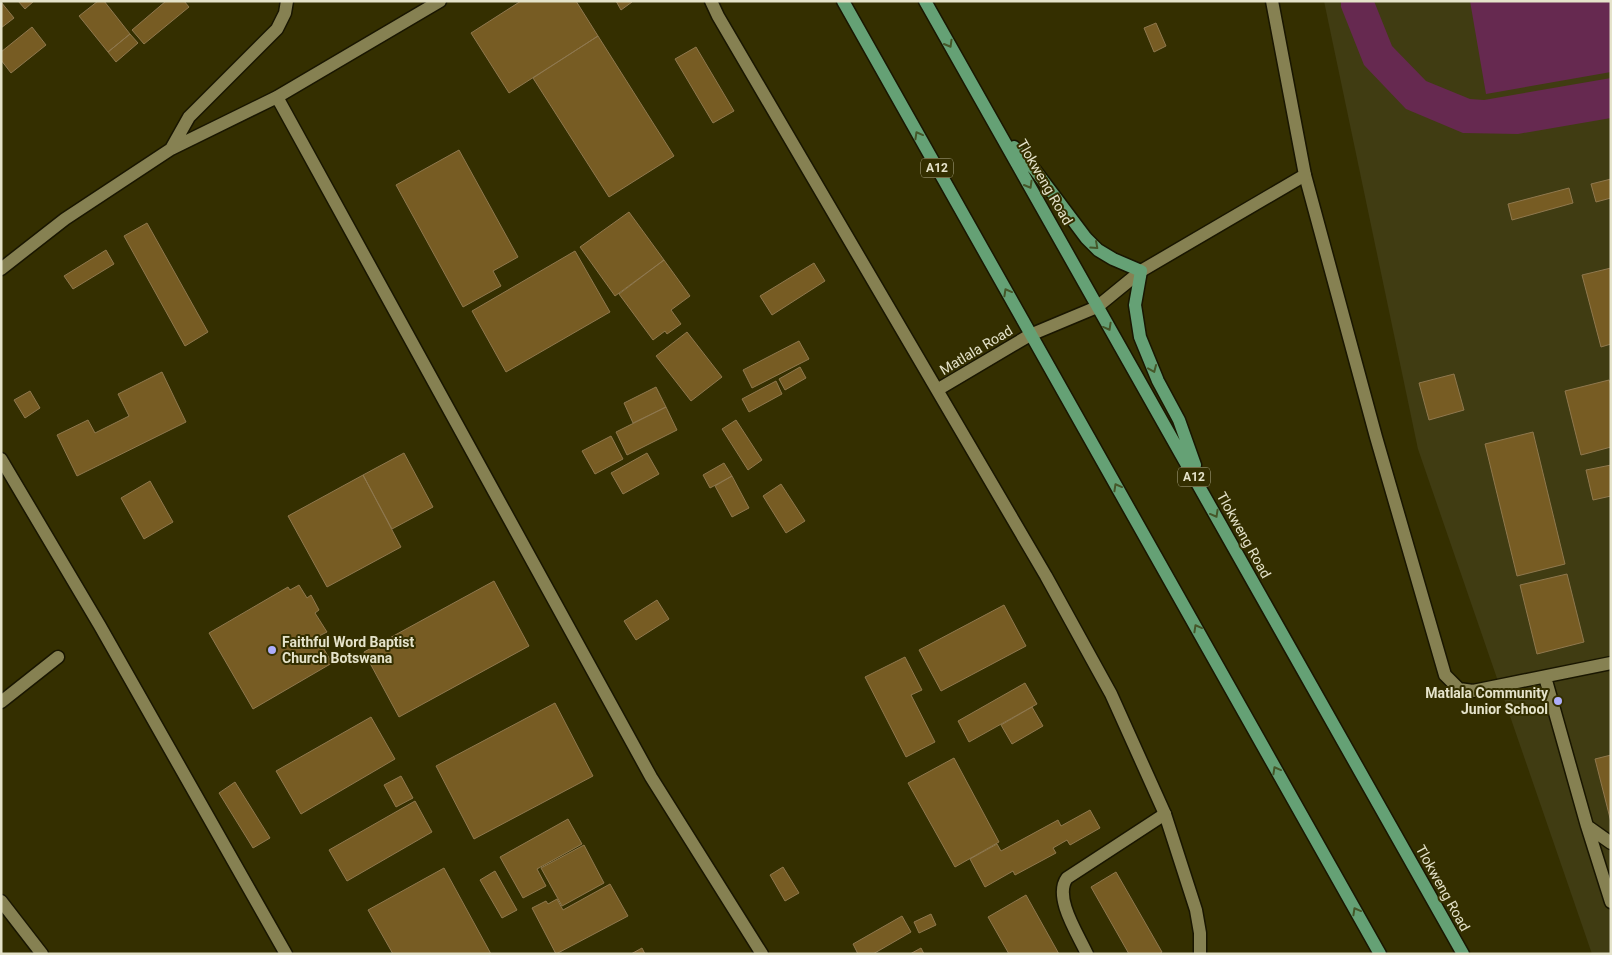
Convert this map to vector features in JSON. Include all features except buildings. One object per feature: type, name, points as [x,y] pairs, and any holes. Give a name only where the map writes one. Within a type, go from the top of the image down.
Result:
[{"type":"main road","name":"A12","points":[[843,1],[1380,954]]},
{"type":"main road","name":"Tlokweng Road","points":[[925,1],[1463,954]]},
{"type":"main road","points":[[988,113],[1014,147],[1035,170],[1086,238],[1098,250],[1140,271],[1135,305],[1140,336],[1158,381],[1179,420],[1203,493]]},
{"type":"street","points":[[171,149],[189,117],[277,28],[285,13],[287,1]]},
{"type":"street","points":[[1,269],[65,219],[171,149],[277,97],[440,1]]},
{"type":"street","points":[[712,1],[718,16],[1046,576],[1111,694],[1165,814],[1196,910],[1200,933],[1200,954]]},
{"type":"street","points":[[1272,1],[1305,175],[1376,437],[1445,676],[1459,690],[1466,692],[1611,663]]},
{"type":"street","points":[[277,97],[651,777],[762,954]]},
{"type":"street","name":"Matlala Road","points":[[937,390],[1030,335],[1097,307],[1140,271],[1305,175]]},
{"type":"street","points":[[1,459],[105,635],[286,954]]},
{"type":"street","points":[[1,702],[58,657]]},
{"type":"street","points":[[1545,677],[1586,826],[1611,902]]},
{"type":"street","points":[[1087,954],[1064,904],[1061,891],[1063,883],[1067,878],[1165,814]]},
{"type":"street","points":[[1586,826],[1611,843]]},
{"type":"street","points":[[1,901],[42,954]]},
{"type":"shaded area","name":"Matlala Community Junior School","points":[[1324,1],[1611,1],[1611,954],[1592,954],[1418,449]]},
{"type":"shaded area","points":[[1341,1],[1374,1],[1392,46],[1426,81],[1470,99],[1484,100],[1611,78],[1611,118],[1518,134],[1463,133],[1406,109],[1364,65],[1341,7]]},
{"type":"shaded area","points":[[1470,1],[1611,1],[1611,72],[1486,94]]},
{"type":"place","name":"Faithful Word Baptist Church Botswana","points":[[272,650]]},
{"type":"place","name":"Matlala Community Junior School","points":[[1558,701]]}]
